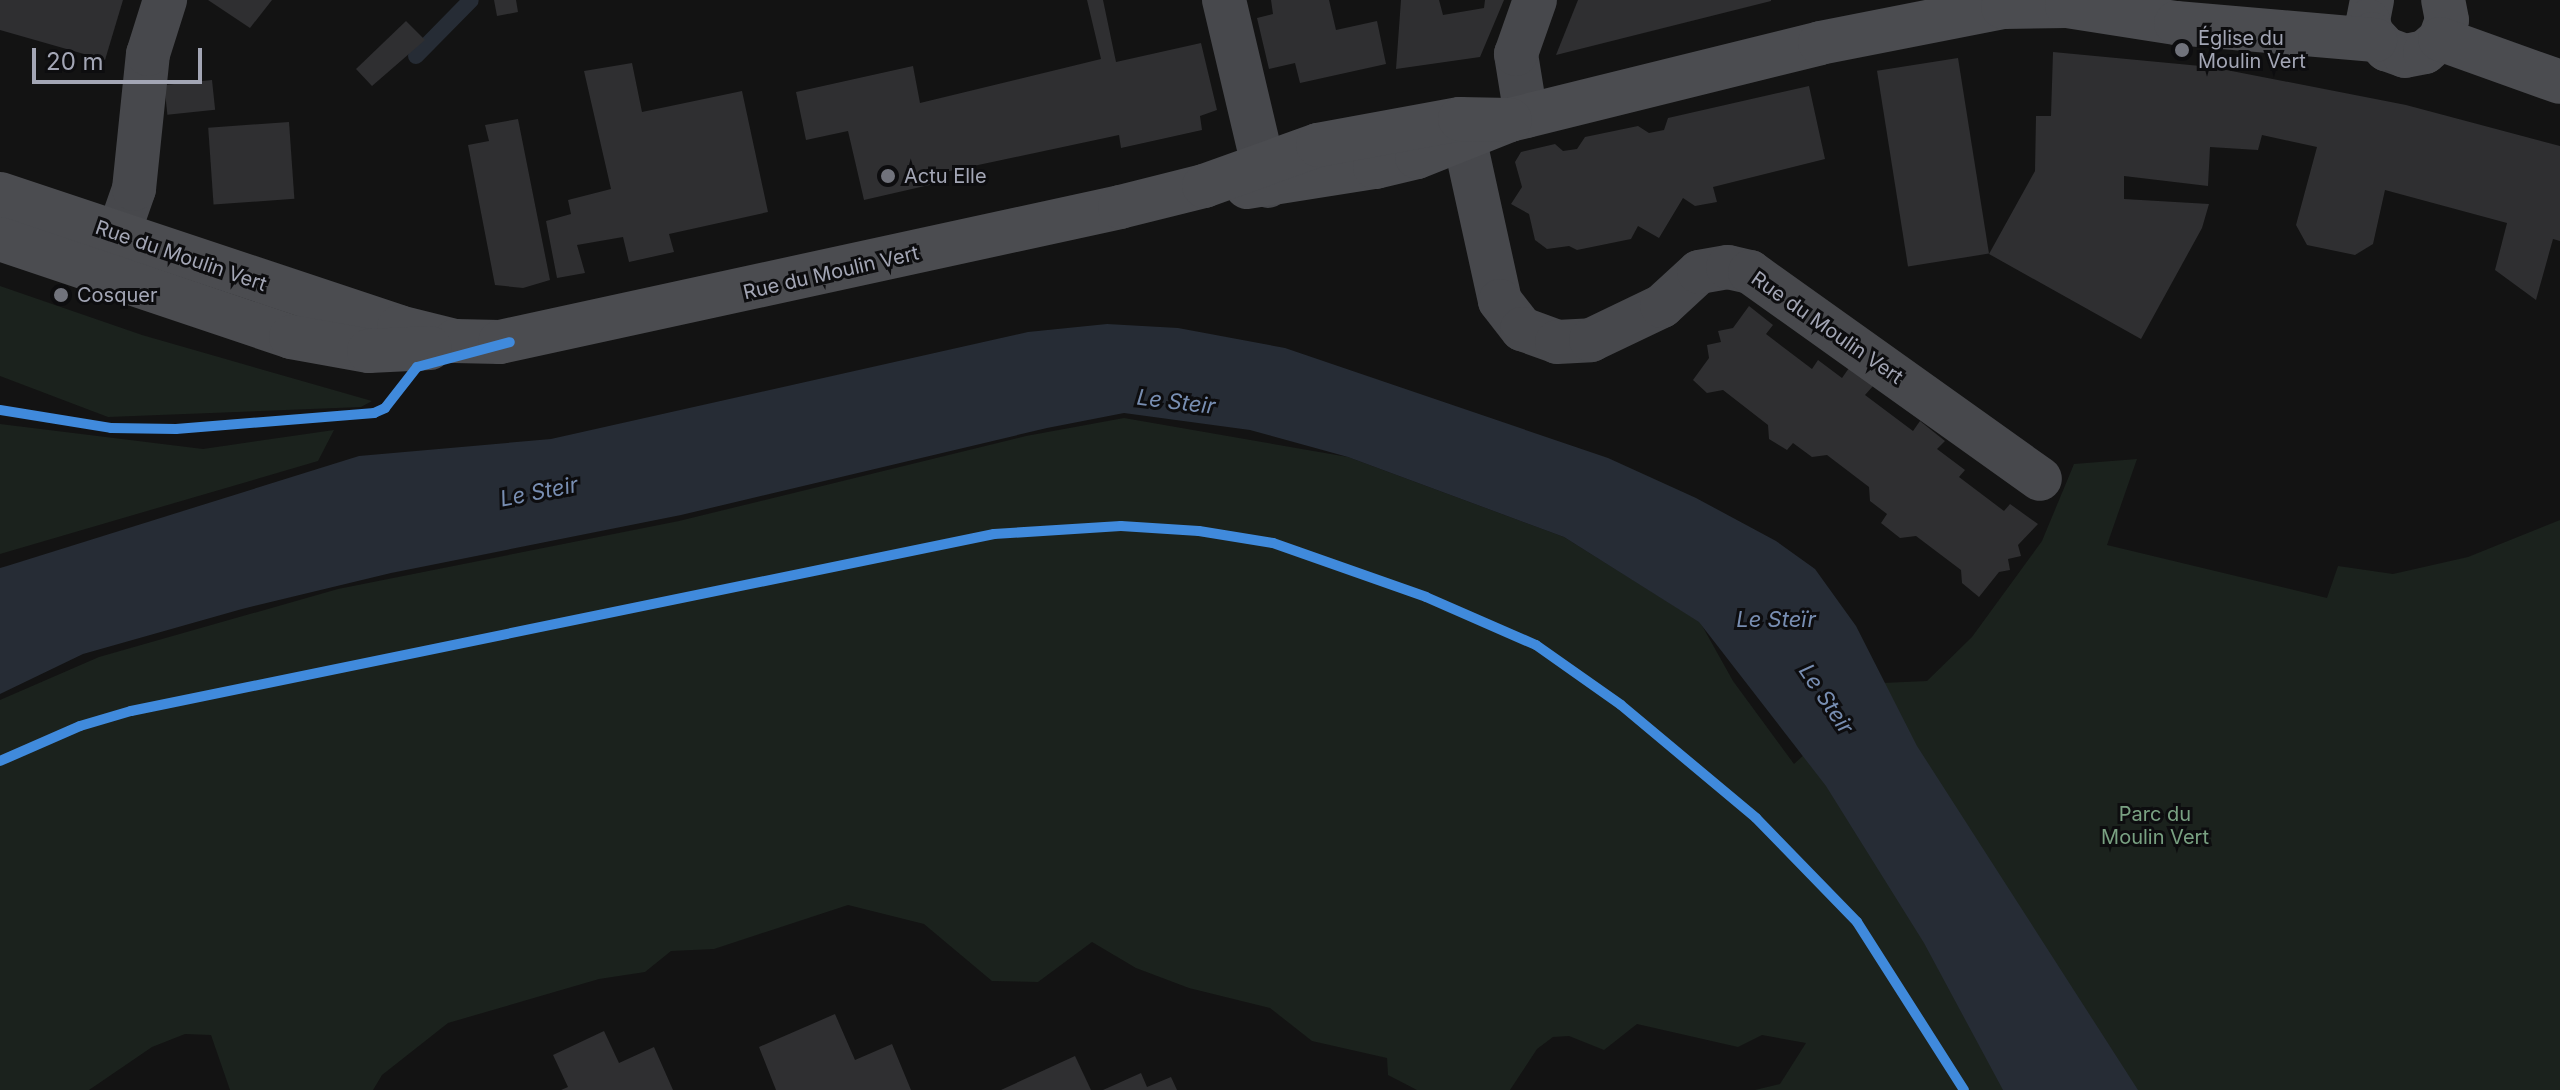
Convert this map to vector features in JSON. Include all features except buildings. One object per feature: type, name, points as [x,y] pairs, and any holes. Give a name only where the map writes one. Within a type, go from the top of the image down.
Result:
[{"type":"main road","name":"Rue du Moulin Vert","points":[[0,239],[111,255],[455,341],[510,342],[1204,186],[1266,174],[1375,167],[1462,130],[1965,12],[2080,3],[2176,23],[2374,20],[2392,53],[2412,56],[2441,20]]},
{"type":"main road","points":[[2441,20],[2560,82]]},
{"type":"main road","name":"Rue du Moulin Vert","points":[[0,194],[111,255]]},
{"type":"street","points":[[111,255],[134,189],[148,54],[165,0]]},
{"type":"street","points":[[1224,0],[1266,174]]},
{"type":"street","points":[[1518,118],[1516,54],[1535,0]]},
{"type":"street","name":"Rue du Moulin Vert","points":[[1462,130],[1500,301],[1522,329],[1557,342],[1591,340],[1662,306],[1699,272],[1728,267],[1750,272],[2040,479]]},
{"type":"green space","points":[[0,286],[142,335],[372,401],[361,407],[108,417],[0,376]]},
{"type":"green space","name":"Parc du Moulin Vert","points":[[1124,418],[1348,457],[1564,537],[1700,622],[1733,681],[1794,764],[1882,683],[1927,681],[1972,637],[2042,541],[2074,464],[2137,459],[2107,545],[2327,598],[2338,566],[2393,574],[2468,557],[2560,520],[2560,1090],[1755,1090],[1780,1084],[1806,1043],[1762,1035],[1738,1047],[1637,1024],[1604,1050],[1569,1036],[1553,1037],[1537,1049],[1510,1090],[1417,1090],[1388,1075],[1387,1058],[1312,1041],[1270,1008],[1189,988],[1136,968],[1092,942],[1038,982],[992,981],[924,924],[848,905],[714,949],[671,951],[645,972],[599,979],[448,1023],[382,1075],[373,1090],[230,1090],[211,1035],[185,1034],[152,1047],[89,1090],[0,1090],[0,700],[99,657],[338,589],[679,521],[1026,436]]},
{"type":"green space","points":[[0,424],[203,449],[334,430],[318,461],[0,554]]},
{"type":"water","name":"Le Steïr","points":[[1107,324],[1178,328],[1285,348],[1608,458],[1696,498],[1776,541],[1815,569],[1856,626],[1917,746],[2138,1090],[2003,1090],[1924,943],[1826,786],[1699,622],[1564,537],[1348,457],[1250,430],[1124,413],[1047,428],[681,515],[391,573],[242,609],[83,654],[0,694],[0,568],[359,456],[551,439],[1028,332]]},
{"type":"waterway","points":[[416,56],[471,0]]},
{"type":"cycle path","points":[[0,410],[111,428],[176,429],[374,413],[385,408],[417,367],[510,342]]},
{"type":"cycle path","points":[[0,761],[80,726],[131,711],[994,534],[1121,526],[1199,531],[1273,543],[1426,597],[1536,645],[1621,705],[1756,818],[1857,922],[1964,1090]]},
{"type":"place","name":"Église du Moulin Vert","points":[[2182,50]]},
{"type":"place","name":"Actu Elle","points":[[888,176]]},
{"type":"place","name":"Cosquer","points":[[61,295]]},
{"type":"water label","name":"Le Steir","points":[[1176,402]]},
{"type":"water label","name":"Le Steir","points":[[539,492]]},
{"type":"water label","name":"Le Steir","points":[[1826,699]]}]
